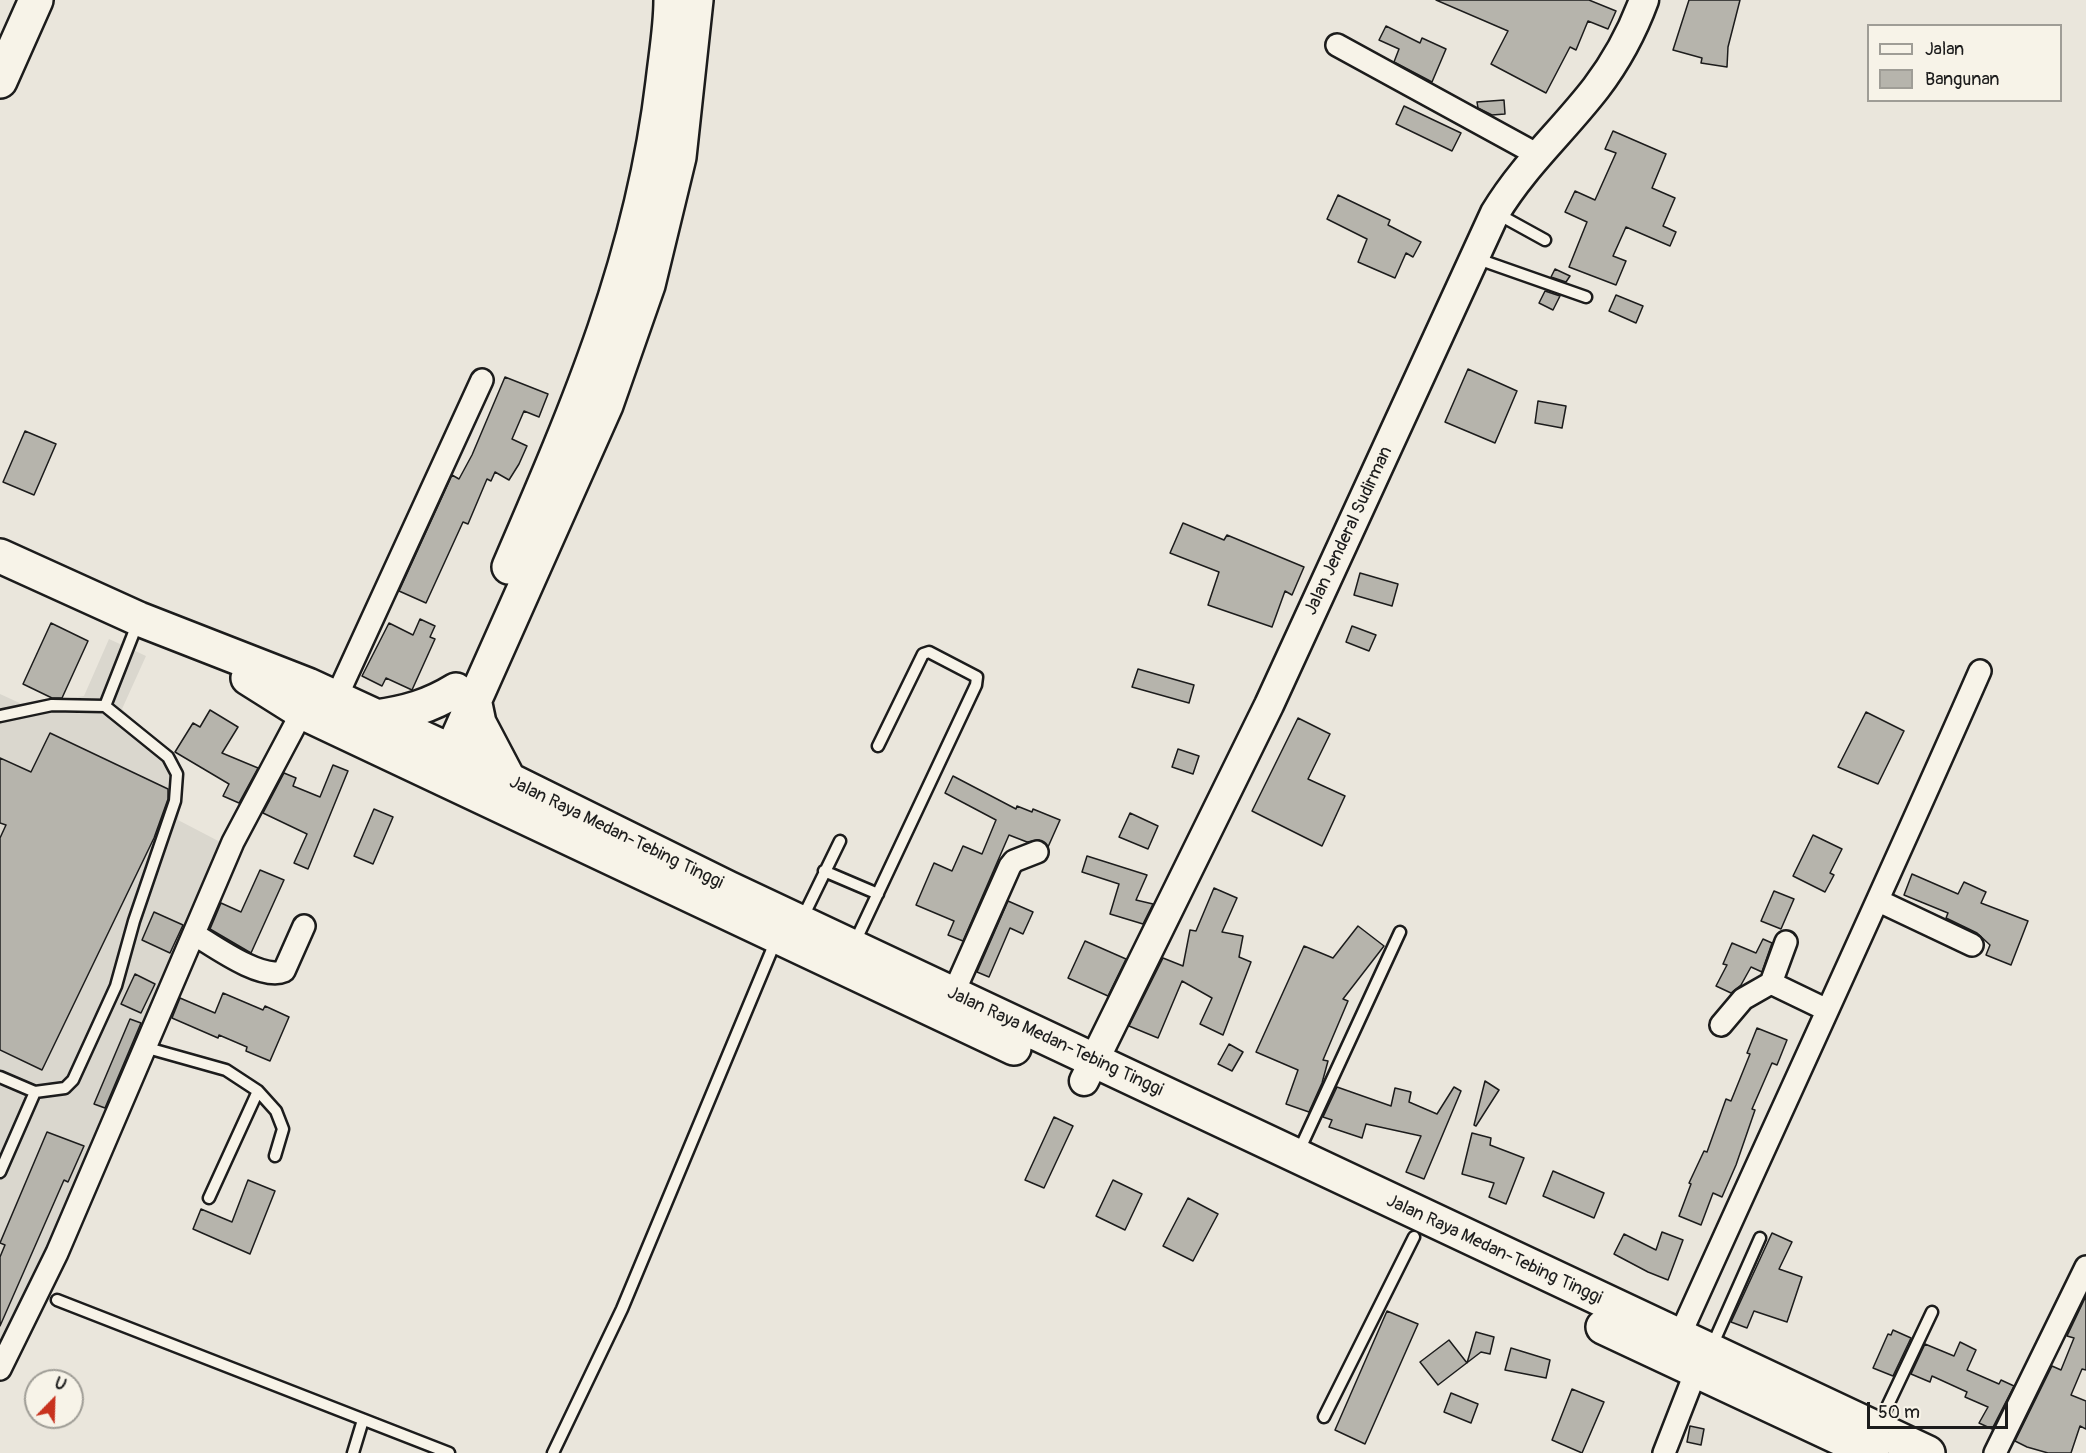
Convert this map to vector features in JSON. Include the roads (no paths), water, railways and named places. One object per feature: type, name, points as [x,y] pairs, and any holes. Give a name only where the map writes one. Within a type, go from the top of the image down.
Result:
[{"type":"highway","points":[[0,81],[36,0]]},
{"type":"highway","points":[[509,780],[465,694],[583,393],[623,281],[655,147],[671,0]]},
{"type":"highway","points":[[436,759],[465,694],[606,405],[648,285],[679,157],[696,0]]},
{"type":"highway","name":"Jalan Raya Medan-Tebing Tinggi","points":[[0,556],[139,619],[336,698],[375,717],[436,759],[789,930],[1089,1071],[1414,1237],[1466,1250],[1679,1338],[1702,1362]]},
{"type":"highway","name":"Jalan Raya Medan-Tebing Tinggi","points":[[180,635],[302,712],[436,759],[509,780],[789,930],[853,947],[954,994],[1089,1071],[1296,1156],[1466,1250],[1702,1362],[1870,1446],[1928,1453]]},
{"type":"highway","points":[[375,717],[404,713],[465,694]]},
{"type":"main road","name":"Jalan Jenderal Sudirman","points":[[1089,1071],[1269,705],[1495,213],[1514,182],[1597,87],[1639,2]]},
{"type":"street","points":[[1338,45],[1538,155]]},
{"type":"street","points":[[336,698],[482,380]]},
{"type":"street","points":[[1679,1338],[1827,1010],[1879,901],[1980,671]]},
{"type":"street","points":[[0,1369],[57,1253],[143,1047],[233,842],[302,712]]},
{"type":"street","points":[[954,994],[1010,866],[1014,861],[1037,852]]},
{"type":"street","points":[[1879,901],[1972,945]]},
{"type":"street","points":[[194,934],[257,970],[277,974],[284,971],[304,926]]},
{"type":"street","points":[[1721,1025],[1743,999],[1771,983],[1786,942]]},
{"type":"street","points":[[1771,983],[1827,1010]]},
{"type":"street","points":[[1995,1453],[2086,1267]]},
{"type":"street","points":[[1664,1453],[1702,1362]]},
{"type":"lane","points":[[1495,213],[1545,240]]},
{"type":"lane","points":[[1474,258],[1586,297]]},
{"type":"lane","points":[[105,706],[139,619]]},
{"type":"lane","points":[[853,947],[976,685],[977,677],[929,651],[923,654],[878,746]]},
{"type":"lane","points":[[0,716],[52,705],[105,706],[168,757],[177,774],[176,801],[134,921],[116,986],[73,1080],[65,1088],[35,1092],[0,1077]]},
{"type":"lane","points":[[553,1453],[622,1309],[789,930],[840,841]]},
{"type":"lane","points":[[824,871],[878,894]]},
{"type":"lane","points":[[1296,1156],[1400,932]]},
{"type":"lane","points":[[143,1047],[226,1070],[258,1091],[276,1111],[283,1130],[275,1156]]},
{"type":"lane","points":[[209,1198],[258,1091]]},
{"type":"lane","points":[[0,1172],[35,1092]]},
{"type":"lane","points":[[1324,1417],[1414,1237]]},
{"type":"lane","points":[[1702,1362],[1760,1238]]},
{"type":"lane","points":[[57,1300],[448,1453]]},
{"type":"lane","points":[[1870,1446],[1932,1312]]},
{"type":"lane","points":[[353,1453],[363,1420]]}]
